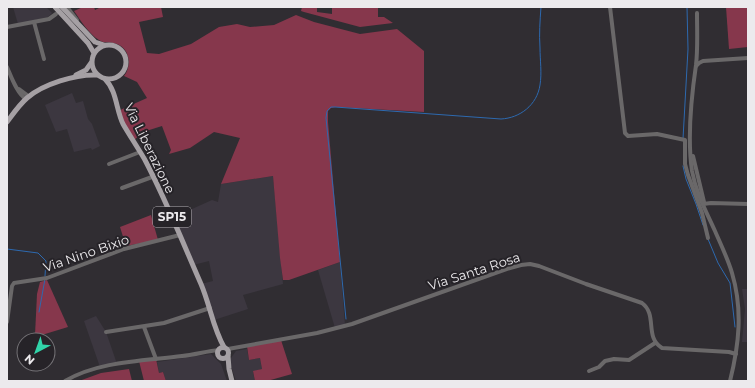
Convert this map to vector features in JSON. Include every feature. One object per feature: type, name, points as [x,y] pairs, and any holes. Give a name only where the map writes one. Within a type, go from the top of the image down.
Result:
[{"type":"main road","points":[[55,7],[88,43],[94,52]]},
{"type":"main road","name":"SP15","points":[[62,7],[95,42],[104,46],[114,46],[119,48],[126,60],[124,70],[117,78]]},
{"type":"main road","points":[[7,122],[25,96],[85,71],[89,67],[94,52],[104,46]]},
{"type":"main road","points":[[91,61],[97,75]]},
{"type":"main road","points":[[68,79],[88,75],[97,75],[109,80],[117,78]]},
{"type":"main road","name":"Via Liberazione","points":[[115,98],[115,84],[117,78]]},
{"type":"main road","name":"Via Liberazione","points":[[105,79],[110,85],[123,122],[140,152],[180,235],[210,308],[222,352]]},
{"type":"main road","points":[[222,352],[232,381]]},
{"type":"street","points":[[67,7],[82,29]]},
{"type":"street","points":[[610,7],[621,106],[626,135],[640,136],[657,134],[683,139],[686,142],[685,164],[702,213],[708,238]]},
{"type":"street","points":[[697,13],[696,66],[690,126],[691,146],[695,173],[704,204],[729,264],[737,293],[740,325],[730,381]]},
{"type":"street","points":[[7,27],[52,18],[56,14]]},
{"type":"street","points":[[34,22],[44,59]]},
{"type":"street","points":[[696,66],[701,62],[748,58]]},
{"type":"street","points":[[7,67],[16,86],[25,96]]},
{"type":"street","points":[[109,164],[140,152]]},
{"type":"street","points":[[688,175],[695,173]]},
{"type":"street","points":[[122,188],[152,177]]},
{"type":"street","points":[[704,204],[748,204]]},
{"type":"street","name":"Via Nino Bixio","points":[[7,322],[12,284],[47,278],[124,249],[180,235]]},
{"type":"street","name":"Via Santa Rosa","points":[[222,352],[234,348],[317,333],[352,324],[510,268],[530,264],[586,284],[638,300],[650,314],[653,339],[655,343]]},
{"type":"street","points":[[106,332],[164,323],[210,308]]},
{"type":"street","points":[[144,327],[156,359]]},
{"type":"street","points":[[589,371],[599,367],[605,361],[614,359],[629,360],[655,343],[662,348],[667,349],[729,352],[736,354]]},
{"type":"street","points":[[66,381],[83,372],[100,366],[222,352]]},
{"type":"shaded area","points":[[13,7],[46,7],[52,13],[48,17],[18,24]]},
{"type":"shaded area","points":[[83,7],[94,7],[95,10],[101,7],[161,7],[163,17],[139,22],[147,53],[159,54],[191,44],[219,27],[237,24],[250,27],[274,25],[296,15],[314,22],[360,34],[397,29],[424,51],[424,112],[336,107],[331,108],[328,111],[340,262],[289,280],[283,280],[273,176],[221,184],[240,138],[214,132],[190,148],[169,154],[171,150],[162,126],[143,132],[133,141],[118,111],[147,98],[137,82],[124,76],[127,72],[129,63],[125,50],[117,44],[101,41],[85,27],[74,11]]},
{"type":"shaded area","points":[[302,7],[317,7],[317,12],[332,14],[332,7],[378,7],[378,17],[384,17],[393,23],[360,27],[301,11]]},
{"type":"shaded area","points":[[726,7],[748,7],[748,47],[729,49]]},
{"type":"shaded area","points":[[72,93],[76,103],[83,101],[88,119],[92,124],[100,146],[92,150],[91,148],[74,152],[67,129],[56,132],[45,105]]},
{"type":"shaded area","points":[[273,176],[283,284],[243,295],[248,309],[214,320],[201,284],[213,281],[209,261],[193,265],[172,218],[212,200],[218,202],[221,184]]},
{"type":"shaded area","points":[[151,215],[158,240],[126,246],[120,227]]},
{"type":"shaded area","points":[[340,262],[345,326],[335,328],[318,270]]},
{"type":"shaded area","points":[[47,280],[68,327],[52,332],[35,332],[37,294],[40,282]]},
{"type":"shaded area","points":[[742,289],[748,289],[748,342],[742,342],[745,309]]},
{"type":"shaded area","points":[[96,316],[106,332],[117,364],[100,367],[84,321]]},
{"type":"shaded area","points":[[281,340],[292,374],[267,381],[255,381],[253,371],[262,369],[260,358],[249,360],[247,346]]},
{"type":"shaded area","points":[[247,349],[249,360],[260,358],[262,369],[253,372],[255,381],[236,381],[230,363],[231,358],[236,351]]},
{"type":"shaded area","points":[[211,354],[221,364],[227,381],[166,381],[163,372],[159,373],[157,362]]},
{"type":"shaded area","points":[[156,359],[159,373],[163,372],[166,381],[144,381],[139,361]]},
{"type":"shaded area","points":[[129,369],[132,381],[79,381],[101,373]]},
{"type":"waterway","points":[[346,319],[326,118],[327,111],[331,107],[335,107],[501,119],[515,116],[531,104],[535,99],[540,85],[541,7]]},
{"type":"waterway","points":[[683,139],[688,49],[687,7]]},
{"type":"waterway","points":[[683,166],[686,179],[703,225]]},
{"type":"waterway","points":[[708,239],[718,263],[730,283],[735,327]]},
{"type":"waterway","points":[[7,249],[38,253],[46,261],[45,276]]},
{"type":"waterway","points":[[39,312],[45,279]]}]
